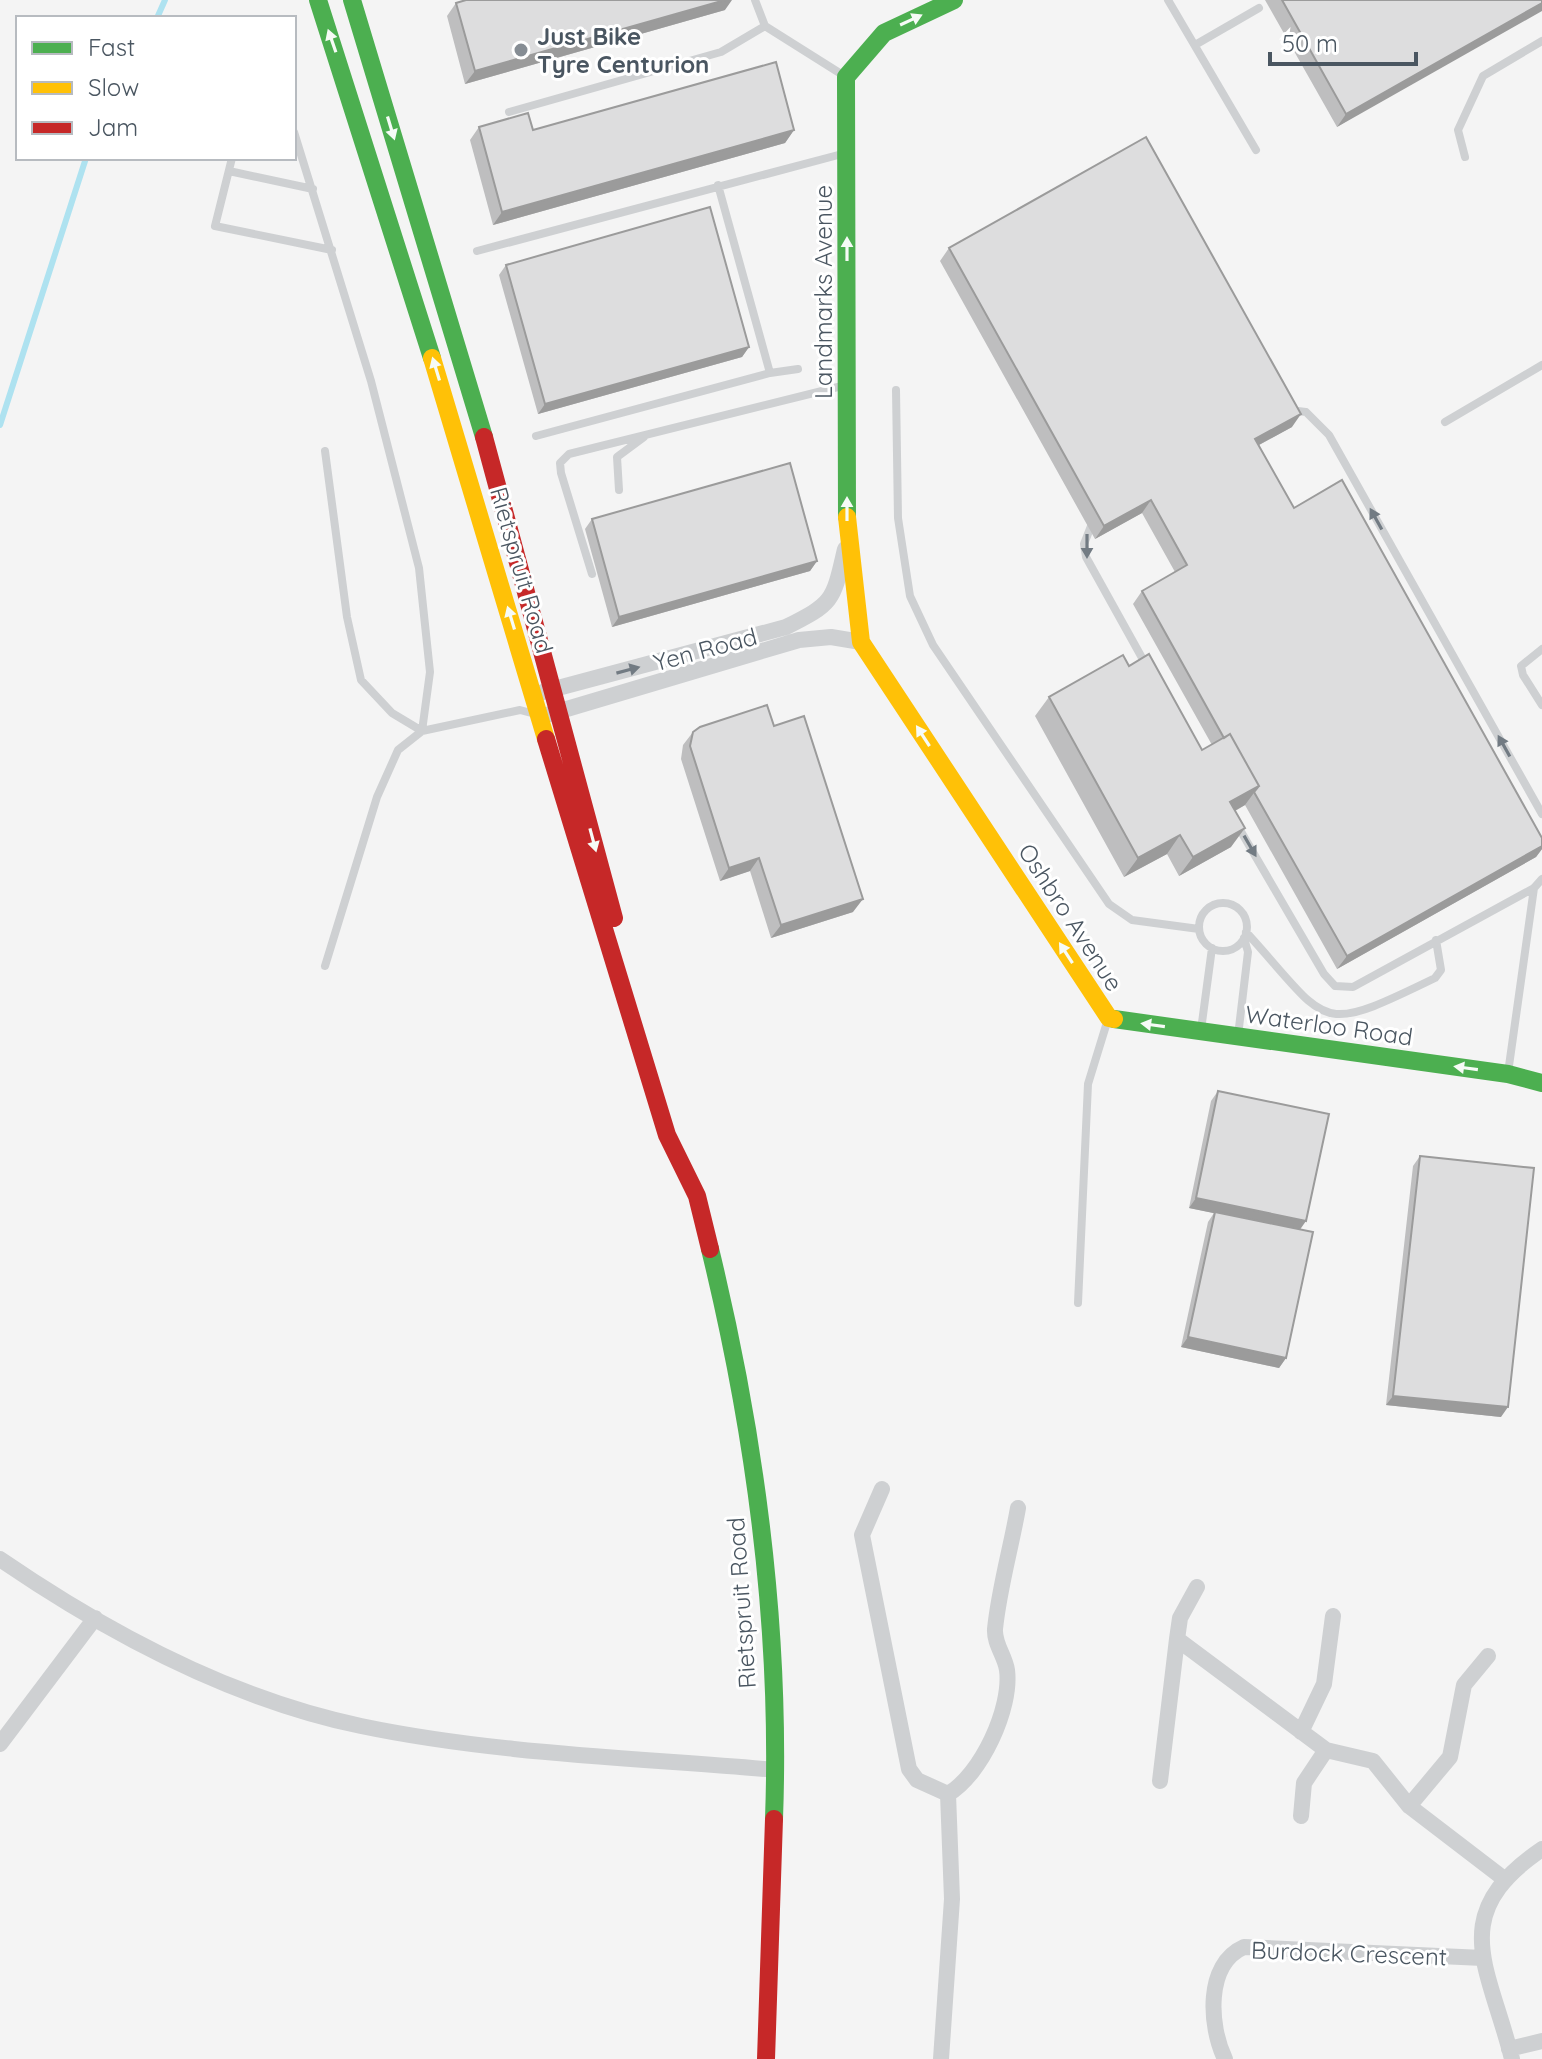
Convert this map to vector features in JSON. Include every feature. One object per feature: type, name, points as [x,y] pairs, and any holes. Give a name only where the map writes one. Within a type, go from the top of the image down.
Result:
[{"type":"street","name":"Rietspruit Road","points":[[318,0],[355,110],[533,693],[549,714],[671,1106],[677,1154],[697,1196],[723,1302],[747,1429],[768,1587],[776,1770],[766,2059]]},
{"type":"street","name":"Rietspruit Road","points":[[350,0],[484,439],[553,691],[549,714]]},
{"type":"street","points":[[350,0],[346,30],[359,78],[355,110]]},
{"type":"street","points":[[846,77],[884,33],[954,0]]},
{"type":"street","name":"Landmarks Avenue","points":[[846,77],[847,540],[861,642]]},
{"type":"street","name":"Yen Road","points":[[533,693],[553,691],[786,627],[824,608],[838,582],[847,540]]},
{"type":"street","name":"Yen Road","points":[[549,714],[799,640],[831,637],[861,642]]},
{"type":"street","name":"Oshbro Avenue","points":[[861,642],[1109,1018]]},
{"type":"street","name":"Waterloo Road","points":[[1109,1018],[1508,1074],[1542,1083]]},
{"type":"street","points":[[882,1489],[862,1535],[909,1769],[917,1780],[948,1794]]},
{"type":"street","points":[[948,1794],[971,1777],[990,1743],[1001,1708],[1007,1667],[995,1630],[1018,1508]]},
{"type":"street","points":[[0,1559],[95,1618],[175,1661],[232,1686],[359,1726],[438,1740],[776,1770]]},
{"type":"street","points":[[1160,1781],[1177,1639],[1183,1609],[1197,1587]]},
{"type":"street","points":[[1301,1732],[1324,1684],[1333,1616]]},
{"type":"street","points":[[0,1744],[95,1618]]},
{"type":"street","points":[[1177,1639],[1326,1750],[1363,1756],[1373,1761],[1409,1806],[1503,1878]]},
{"type":"street","points":[[1409,1806],[1450,1757],[1460,1695],[1471,1674],[1488,1656]]},
{"type":"street","points":[[1301,1816],[1304,1783],[1326,1750]]},
{"type":"street","points":[[941,2059],[952,1899],[948,1794]]},
{"type":"street","points":[[1542,1849],[1503,1878],[1483,1919],[1483,1958],[1511,2054],[1542,2041]]},
{"type":"street","name":"Burdock Crescent","points":[[1225,2059],[1216,2032],[1216,1987],[1226,1957],[1244,1947],[1483,1958]]},
{"type":"lane","points":[[755,0],[765,26],[846,77]]},
{"type":"lane","points":[[1169,0],[1256,150]]},
{"type":"lane","points":[[1195,45],[1259,8]]},
{"type":"lane","points":[[509,112],[721,52],[765,26]]},
{"type":"lane","points":[[1465,157],[1458,130],[1483,76],[1542,41]]},
{"type":"lane","points":[[296,138],[371,381],[419,568],[430,672],[422,731]]},
{"type":"lane","points":[[477,251],[847,153]]},
{"type":"lane","points":[[232,160],[215,226],[332,250]]},
{"type":"lane","points":[[229,171],[313,189]]},
{"type":"lane","points":[[718,185],[770,373]]},
{"type":"lane","points":[[1445,422],[1542,365]]},
{"type":"lane","points":[[536,436],[770,373],[798,369]]},
{"type":"lane","points":[[592,574],[560,463],[569,454],[847,385]]},
{"type":"lane","points":[[896,390],[898,518],[910,596],[933,645],[1117,912],[1132,920],[1199,929]]},
{"type":"lane","points":[[1277,416],[1289,409],[1306,412],[1329,435],[1542,814]]},
{"type":"lane","points":[[619,490],[617,457],[648,435]]},
{"type":"lane","points":[[325,451],[347,617],[361,680],[392,713],[422,731]]},
{"type":"lane","points":[[1095,517],[1084,544],[1086,557],[1154,679]]},
{"type":"lane","points":[[1542,649],[1521,666],[1523,675],[1542,705]]},
{"type":"lane","points":[[520,710],[533,693]]},
{"type":"lane","points":[[325,966],[386,772],[398,750],[422,731],[520,710],[549,714]]},
{"type":"lane","points":[[1232,815],[1324,974],[1335,986],[1353,987],[1534,888],[1542,879]]},
{"type":"lane","points":[[1508,1074],[1534,888]]},
{"type":"lane","points":[[1201,1031],[1212,948],[1199,929],[1202,914],[1221,902],[1241,911],[1248,952],[1238,1037]]},
{"type":"lane","points":[[1245,935],[1300,996],[1311,1006],[1333,1015],[1360,1013],[1435,978],[1441,970],[1436,940]]},
{"type":"lane","points":[[1212,948],[1234,948],[1245,935]]},
{"type":"lane","name":"Oshbro Avenue","points":[[1078,1303],[1088,1084],[1109,1018]]},
{"type":"building","name":"Just Bike Tyre Centurion","points":[[466,0],[725,0],[475,71],[456,3]]},
{"type":"building","points":[[1282,0],[1542,0],[1542,3],[1346,114]]},
{"type":"building","points":[[776,62],[794,130],[502,212],[479,127],[528,113],[533,130]]},
{"type":"building","points":[[1146,137],[1301,414],[1255,439],[1294,508],[1342,480],[1542,838],[1542,846],[1347,956],[1254,792],[1259,786],[1230,734],[1224,738],[1142,591],[1187,565],[1151,500],[1104,526],[949,248]]},
{"type":"building","points":[[710,207],[749,347],[545,404],[506,265]]},
{"type":"building","points":[[790,463],[817,561],[619,617],[592,519]]},
{"type":"building","points":[[1149,654],[1202,750],[1230,734],[1259,786],[1230,802],[1245,828],[1193,857],[1180,835],[1138,858],[1049,697],[1123,655],[1129,666]]},
{"type":"building","points":[[767,705],[774,726],[804,716],[863,899],[781,925],[759,858],[729,868],[690,746],[693,732],[700,727]]},
{"type":"building","points":[[1218,1091],[1329,1114],[1306,1221],[1196,1198]]},
{"type":"building","points":[[1420,1156],[1534,1168],[1508,1407],[1393,1396]]},
{"type":"building","points":[[1215,1212],[1313,1232],[1286,1358],[1188,1337]]},
{"type":"waterway","points":[[158,16],[165,0]]},
{"type":"waterway","points":[[0,425],[85,160]]},
{"type":"traffic: fast","points":[[318,0],[432,358]]},
{"type":"traffic: fast","points":[[352,0],[484,437]]},
{"type":"traffic: fast","points":[[847,517],[846,77],[884,33],[954,0]]},
{"type":"traffic: fast","points":[[1114,1019],[1508,1074],[1542,1083]]},
{"type":"traffic: fast","points":[[710,1249],[740,1389],[762,1532],[773,1675],[774,1819]]},
{"type":"traffic: slow","points":[[432,358],[546,739]]},
{"type":"traffic: slow","points":[[847,517],[861,642],[1109,1018],[1114,1019]]},
{"type":"traffic: jam","points":[[484,437],[614,918]]},
{"type":"traffic: jam","points":[[546,739],[667,1135],[697,1196],[710,1249]]},
{"type":"traffic: jam","points":[[766,2059],[774,1819]]},
{"type":"place","name":"Just Bike Tyre Centurion","points":[[521,50]]}]
